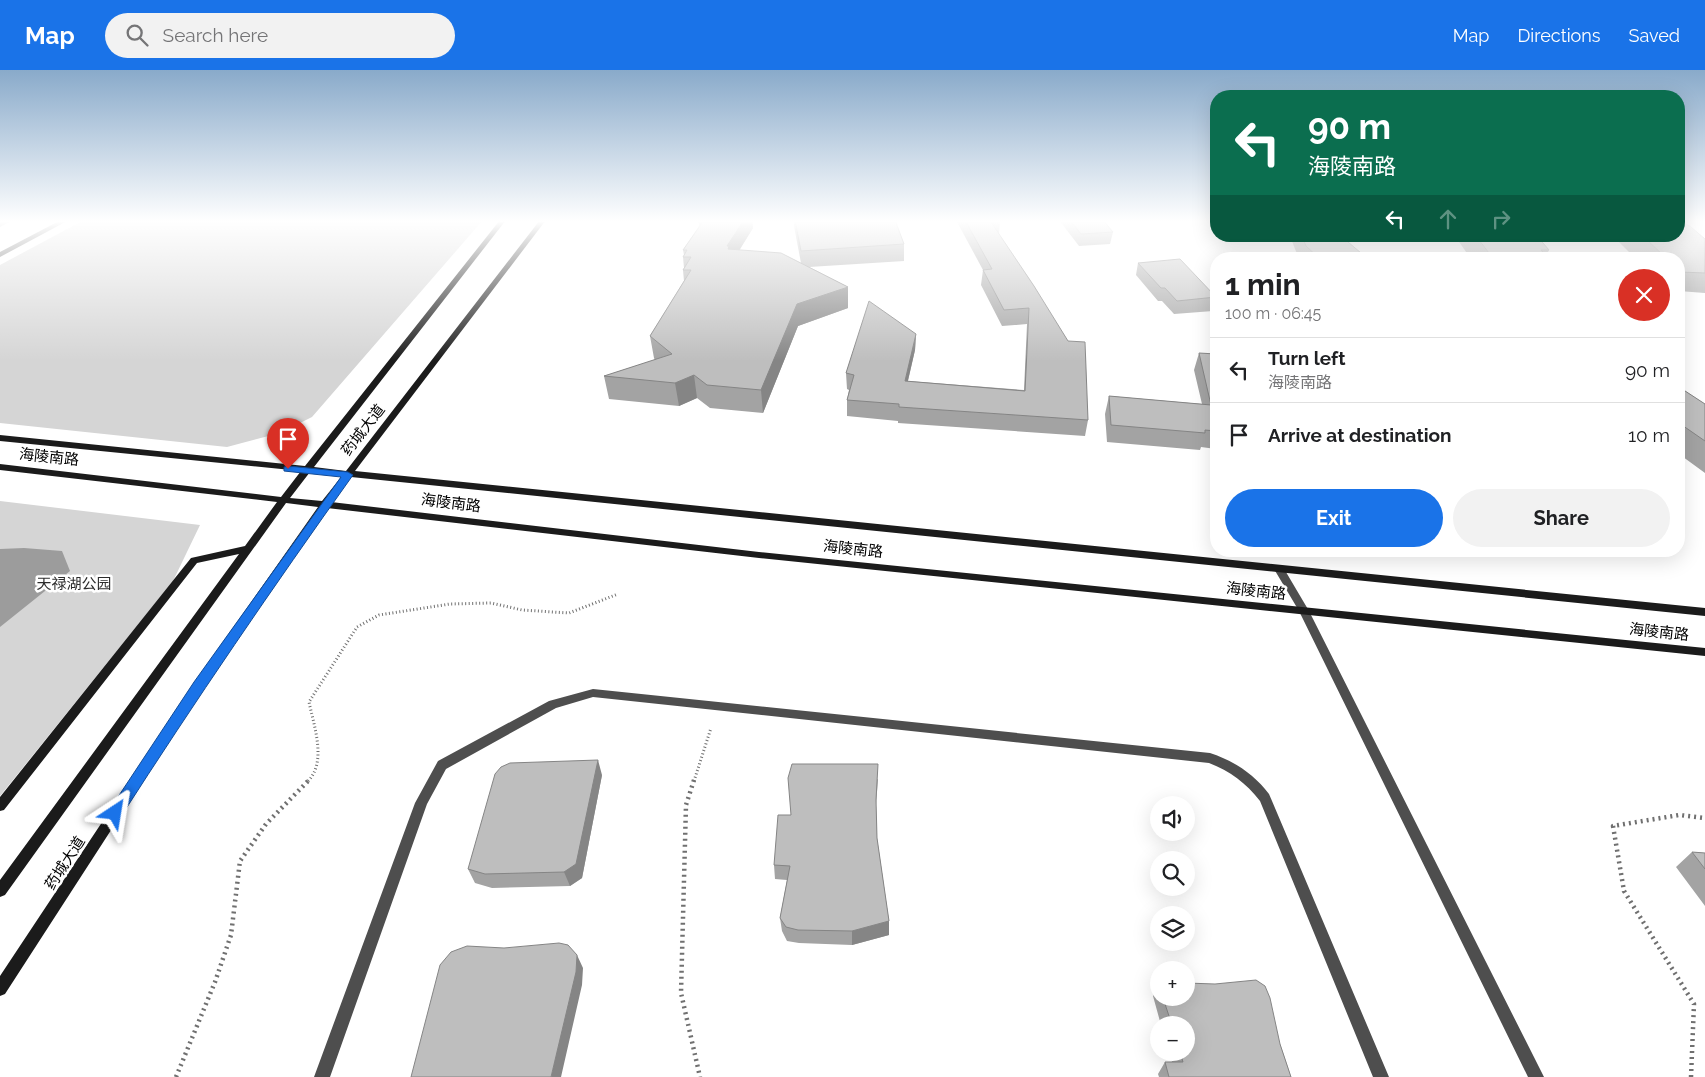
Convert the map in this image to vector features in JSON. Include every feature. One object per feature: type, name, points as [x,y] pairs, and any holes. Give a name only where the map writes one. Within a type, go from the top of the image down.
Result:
[{"type":"main road","name":"药城大道","points":[[0,892],[247,548],[466,267]]},
{"type":"main road","name":"药城大道","points":[[0,989],[199,686],[325,504],[506,267]]},
{"type":"main road","name":"海陵南路","points":[[0,438],[307,471],[1705,612]]},
{"type":"main road","name":"海陵南路","points":[[0,467],[759,555],[1705,652]]},
{"type":"main road","points":[[0,806],[194,560],[247,548]]},
{"type":"street","points":[[1279,569],[1304,611],[1536,1077]]},
{"type":"street","points":[[322,1077],[421,803],[442,765],[553,704],[593,693],[1210,758],[1230,766],[1247,777],[1257,787],[1268,804],[1381,1077]]},
{"type":"path","points":[[176,1077],[216,982],[230,935],[240,861],[266,824],[315,774],[318,742],[309,702],[357,627],[379,615],[450,604],[491,603],[522,610],[569,613],[618,594]]},
{"type":"path","points":[[700,1077],[681,993],[686,805],[711,728]]},
{"type":"path","points":[[1691,1077],[1693,1070],[1694,1004],[1624,891],[1613,826],[1679,815],[1705,818]]},
{"type":"green space","points":[[0,267],[442,267],[312,417],[280,433],[227,447],[0,423]]},
{"type":"green space","name":"天禄湖公园","points":[[0,501],[200,525],[173,581],[0,796]]},
{"type":"shaded area","points":[[24,548],[62,551],[70,571],[0,627],[0,549]]},
{"type":"building","points":[[685,267],[809,267],[848,287],[797,304],[761,390],[707,385],[694,375],[675,383],[604,376],[672,354],[650,336],[691,270],[683,270]]},
{"type":"building","points":[[991,267],[1021,267],[1068,341],[1085,342],[1088,420],[899,407],[899,404],[847,400],[854,375],[846,373],[869,301],[916,334],[905,381],[1025,391],[1029,308],[1004,310],[983,270],[992,269]]},
{"type":"building","points":[[1142,267],[1188,267],[1210,291],[1210,298],[1177,301],[1165,288],[1161,288]]},
{"type":"building","points":[[1685,267],[1705,267],[1705,273],[1685,272]]},
{"type":"building","points":[[1199,353],[1210,354],[1210,401]]},
{"type":"building","points":[[1685,391],[1705,404],[1705,441],[1685,427]]},
{"type":"building","points":[[1109,396],[1210,405],[1210,430],[1205,430],[1205,433],[1111,425]]},
{"type":"building","points":[[598,760],[576,864],[564,872],[485,874],[468,869],[495,774],[501,767],[510,763]]},
{"type":"building","points":[[792,764],[878,764],[876,800],[877,838],[889,921],[852,931],[798,930],[786,927],[780,918],[790,866],[774,865],[778,815],[791,815],[788,778]]},
{"type":"building","points":[[1692,852],[1705,853],[1705,869]]},
{"type":"building","points":[[559,943],[568,945],[577,955],[576,972],[551,1077],[411,1077],[440,965],[451,952],[467,946],[504,948]]},
{"type":"building","points":[[1256,980],[1265,986],[1270,998],[1280,1044],[1291,1077],[1169,1077],[1165,1062],[1195,1061],[1195,1016],[1169,1016],[1166,1006],[1195,1006],[1195,983],[1215,984]]},
{"type":"route","points":[[115,813],[199,686],[325,504],[348,475],[288,469]]}]
